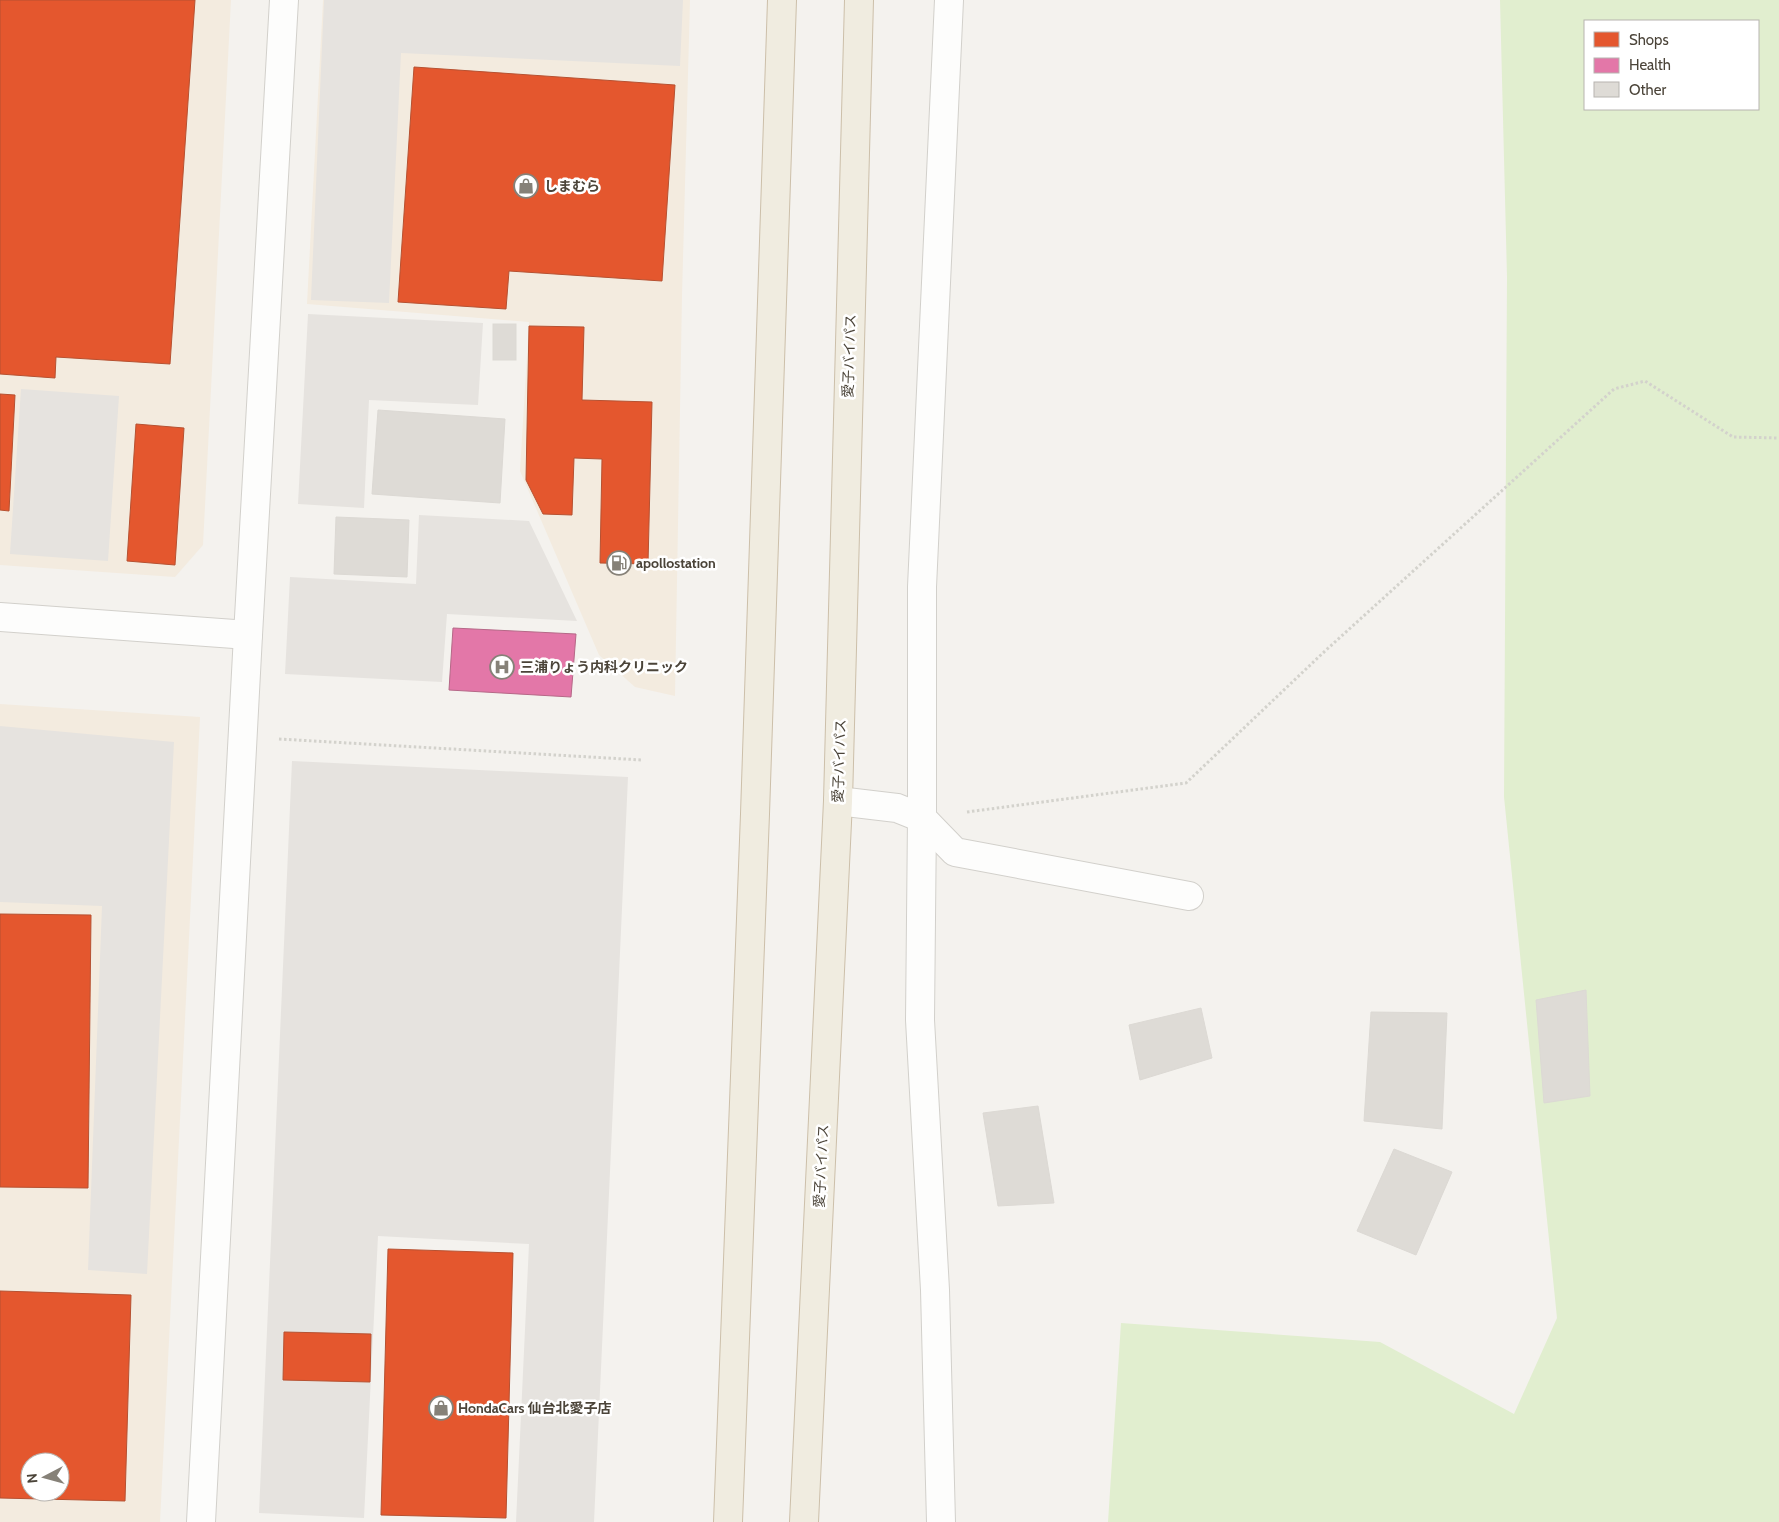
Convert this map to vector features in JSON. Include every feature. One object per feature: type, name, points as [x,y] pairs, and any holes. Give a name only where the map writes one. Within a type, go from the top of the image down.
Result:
[{"type":"highway","points":[[728,1522],[755,804],[782,0]]},
{"type":"highway","name":"愛子バイパス","points":[[804,1522],[838,801],[859,0]]},
{"type":"street","points":[[200,1522],[284,0]]},
{"type":"street","points":[[941,1522],[935,1290],[920,1020],[922,587],[949,0]]},
{"type":"street","points":[[0,617],[248,635]]},
{"type":"street","points":[[838,801],[897,808],[922,818],[955,852],[1189,896]]},
{"type":"path","points":[[922,818],[1186,783],[1325,651],[1614,389],[1645,382],[1733,437],[1779,438]]},
{"type":"path","points":[[271,739],[642,760]]},
{"type":"shaded area","points":[[0,0],[231,0],[203,545],[175,577],[0,565]]},
{"type":"shaded area","points":[[323,0],[690,0],[682,296],[675,696],[635,687],[599,655],[520,471],[529,322],[307,304]]},
{"type":"shaded area","points":[[324,0],[683,0],[680,66],[401,53],[389,303],[311,300]]},
{"type":"shaded area","points":[[308,314],[483,323],[478,405],[369,400],[364,508],[298,504]]},
{"type":"shaded area","points":[[21,389],[119,396],[108,561],[10,554]]},
{"type":"shaded area","points":[[419,515],[529,521],[577,621],[447,614],[442,682],[285,674],[290,577],[416,584]]},
{"type":"shaded area","points":[[0,704],[200,717],[160,1522],[0,1522]]},
{"type":"shaded area","points":[[0,726],[174,742],[147,1274],[88,1270],[102,906],[0,902]]},
{"type":"shaded area","points":[[292,761],[628,777],[594,1522],[516,1522],[529,1244],[378,1236],[364,1518],[259,1513]]},
{"type":"green space","points":[[1500,0],[1779,0],[1779,1522],[1108,1522],[1121,1323],[1380,1342],[1514,1414],[1557,1318],[1504,797],[1507,277]]},
{"type":"building: Shops","points":[[0,0],[195,0],[170,364],[56,357],[55,378],[0,374]]},
{"type":"building: Shops","points":[[414,67],[675,85],[662,281],[509,271],[506,309],[398,302]]},
{"type":"building: Shops","points":[[529,326],[584,327],[582,400],[652,402],[648,564],[600,563],[602,459],[574,458],[572,515],[543,514],[526,480]]},
{"type":"building: Shops","points":[[0,394],[15,395],[9,511],[0,510]]},
{"type":"building: Shops","points":[[136,424],[184,428],[175,565],[127,561]]},
{"type":"building: Shops","points":[[0,914],[91,915],[88,1188],[0,1187]]},
{"type":"building: Shops","points":[[388,1249],[513,1253],[506,1518],[381,1515]]},
{"type":"building: Shops","points":[[0,1291],[131,1295],[125,1501],[70,1500],[70,1452],[20,1452],[20,1498],[0,1498]]},
{"type":"building: Shops","points":[[284,1332],[371,1334],[370,1382],[283,1380]]},
{"type":"building: Health","points":[[453,628],[576,634],[571,697],[449,690]]},
{"type":"building: Other","points":[[493,324],[516,324],[516,360],[493,360]]},
{"type":"building: Other","points":[[378,410],[505,419],[500,503],[372,494]]},
{"type":"building: Other","points":[[336,517],[409,520],[407,577],[334,574]]},
{"type":"building: Other","points":[[1586,990],[1590,1096],[1544,1103],[1536,1000]]},
{"type":"building: Other","points":[[1201,1008],[1212,1058],[1140,1080],[1129,1025]]},
{"type":"building: Other","points":[[1371,1012],[1447,1013],[1442,1129],[1364,1121]]},
{"type":"building: Other","points":[[1038,1106],[1054,1203],[998,1206],[983,1113]]},
{"type":"building: Other","points":[[1394,1149],[1452,1172],[1416,1255],[1357,1231]]},
{"type":"place","name":"しまむら","points":[[526,186]]},
{"type":"place","name":"apollostation","points":[[619,563]]},
{"type":"place","name":"三浦りょう内科クリニック","points":[[502,667]]},
{"type":"place","name":"HondaCars 仙台北愛子店","points":[[441,1408]]}]
